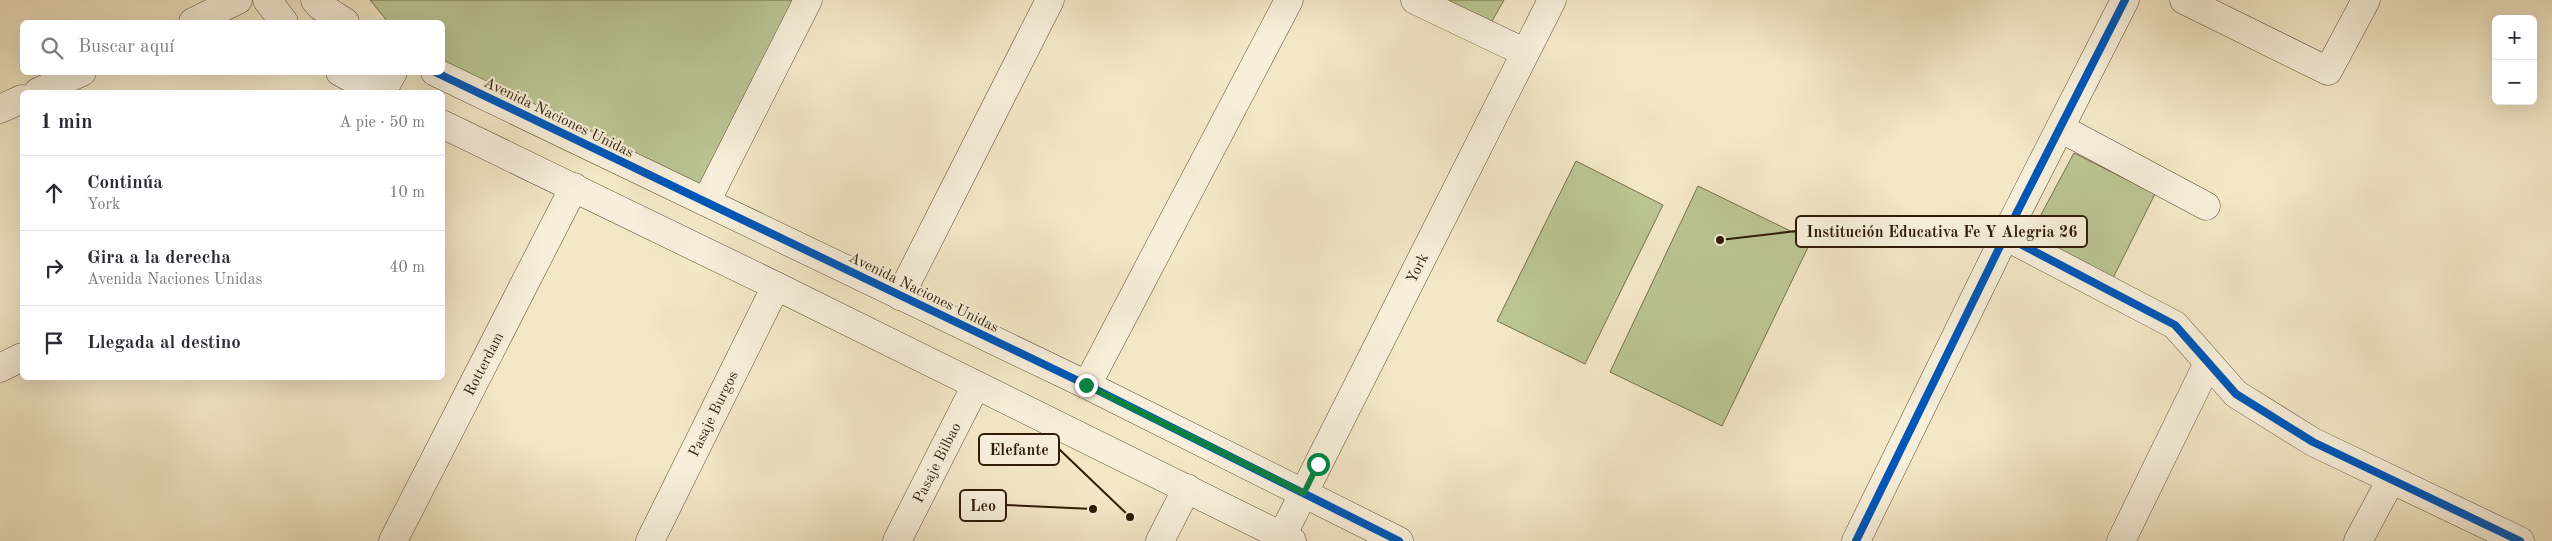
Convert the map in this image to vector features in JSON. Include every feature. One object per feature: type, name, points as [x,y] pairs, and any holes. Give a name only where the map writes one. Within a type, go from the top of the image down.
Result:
[{"type":"street","points":[[197,20],[238,0]]},
{"type":"street","points":[[267,0],[282,20]]},
{"type":"street","points":[[315,0],[320,6],[342,20]]},
{"type":"street","points":[[706,202],[808,0]]},
{"type":"street","points":[[900,296],[1050,0]]},
{"type":"street","points":[[1086,385],[1289,0]]},
{"type":"street","points":[[1415,0],[1524,52]]},
{"type":"street","name":"York","points":[[1287,538],[1304,493],[1524,52],[1552,0]]},
{"type":"street","points":[[1856,541],[2005,236],[2125,0]]},
{"type":"street","points":[[2184,0],[2328,70],[2366,0]]},
{"type":"street","points":[[42,90],[75,75]]},
{"type":"street","points":[[346,75],[373,90]]},
{"type":"street","points":[[383,90],[391,75]]},
{"type":"street","name":"Avenida Naciones Unidas","points":[[442,75],[1086,385],[1399,541]]},
{"type":"street","points":[[0,109],[20,100]]},
{"type":"street","points":[[445,125],[1287,538]]},
{"type":"street","points":[[2060,128],[2206,206]]},
{"type":"street","name":"Rotterdam","points":[[392,541],[574,187]]},
{"type":"street","points":[[2005,236],[2175,326],[2236,394],[2313,442],[2520,541]]},
{"type":"street","name":"Pasaje Burgos","points":[[650,541],[776,286]]},
{"type":"street","points":[[0,368],[20,358]]},
{"type":"street","points":[[2121,541],[2208,363]]},
{"type":"street","name":"Pasaje Bilbao","points":[[897,541],[976,385]]},
{"type":"street","points":[[2358,541],[2390,480]]},
{"type":"street","points":[[1160,541],[1187,488]]},
{"type":"green space","points":[[370,0],[805,0],[710,190],[445,63],[445,20],[386,20]]},
{"type":"green space","points":[[1429,0],[1504,0],[1488,28]]},
{"type":"green space","points":[[2074,153],[2155,194],[2111,282],[2028,239]]},
{"type":"green space","points":[[1576,161],[1663,205],[1585,364],[1497,321]]},
{"type":"green space","points":[[1698,186],[1811,241],[1722,426],[1610,372]]},
{"type":"cycle path","points":[[1856,541],[2005,236],[2125,0]]},
{"type":"cycle path","points":[[441,75],[1087,385],[1399,541]]},
{"type":"cycle path","points":[[2005,236],[2175,325],[2236,394],[2313,442],[2520,541]]},
{"type":"place","name":"Institución Educativa Fe Y Alegria 26","points":[[1720,240]]},
{"type":"place","name":"Leo","points":[[1093,509]]},
{"type":"place","name":"Elefante","points":[[1130,517]]},
{"type":"route","points":[[1086,385],[1304,493],[1318,464]]}]
